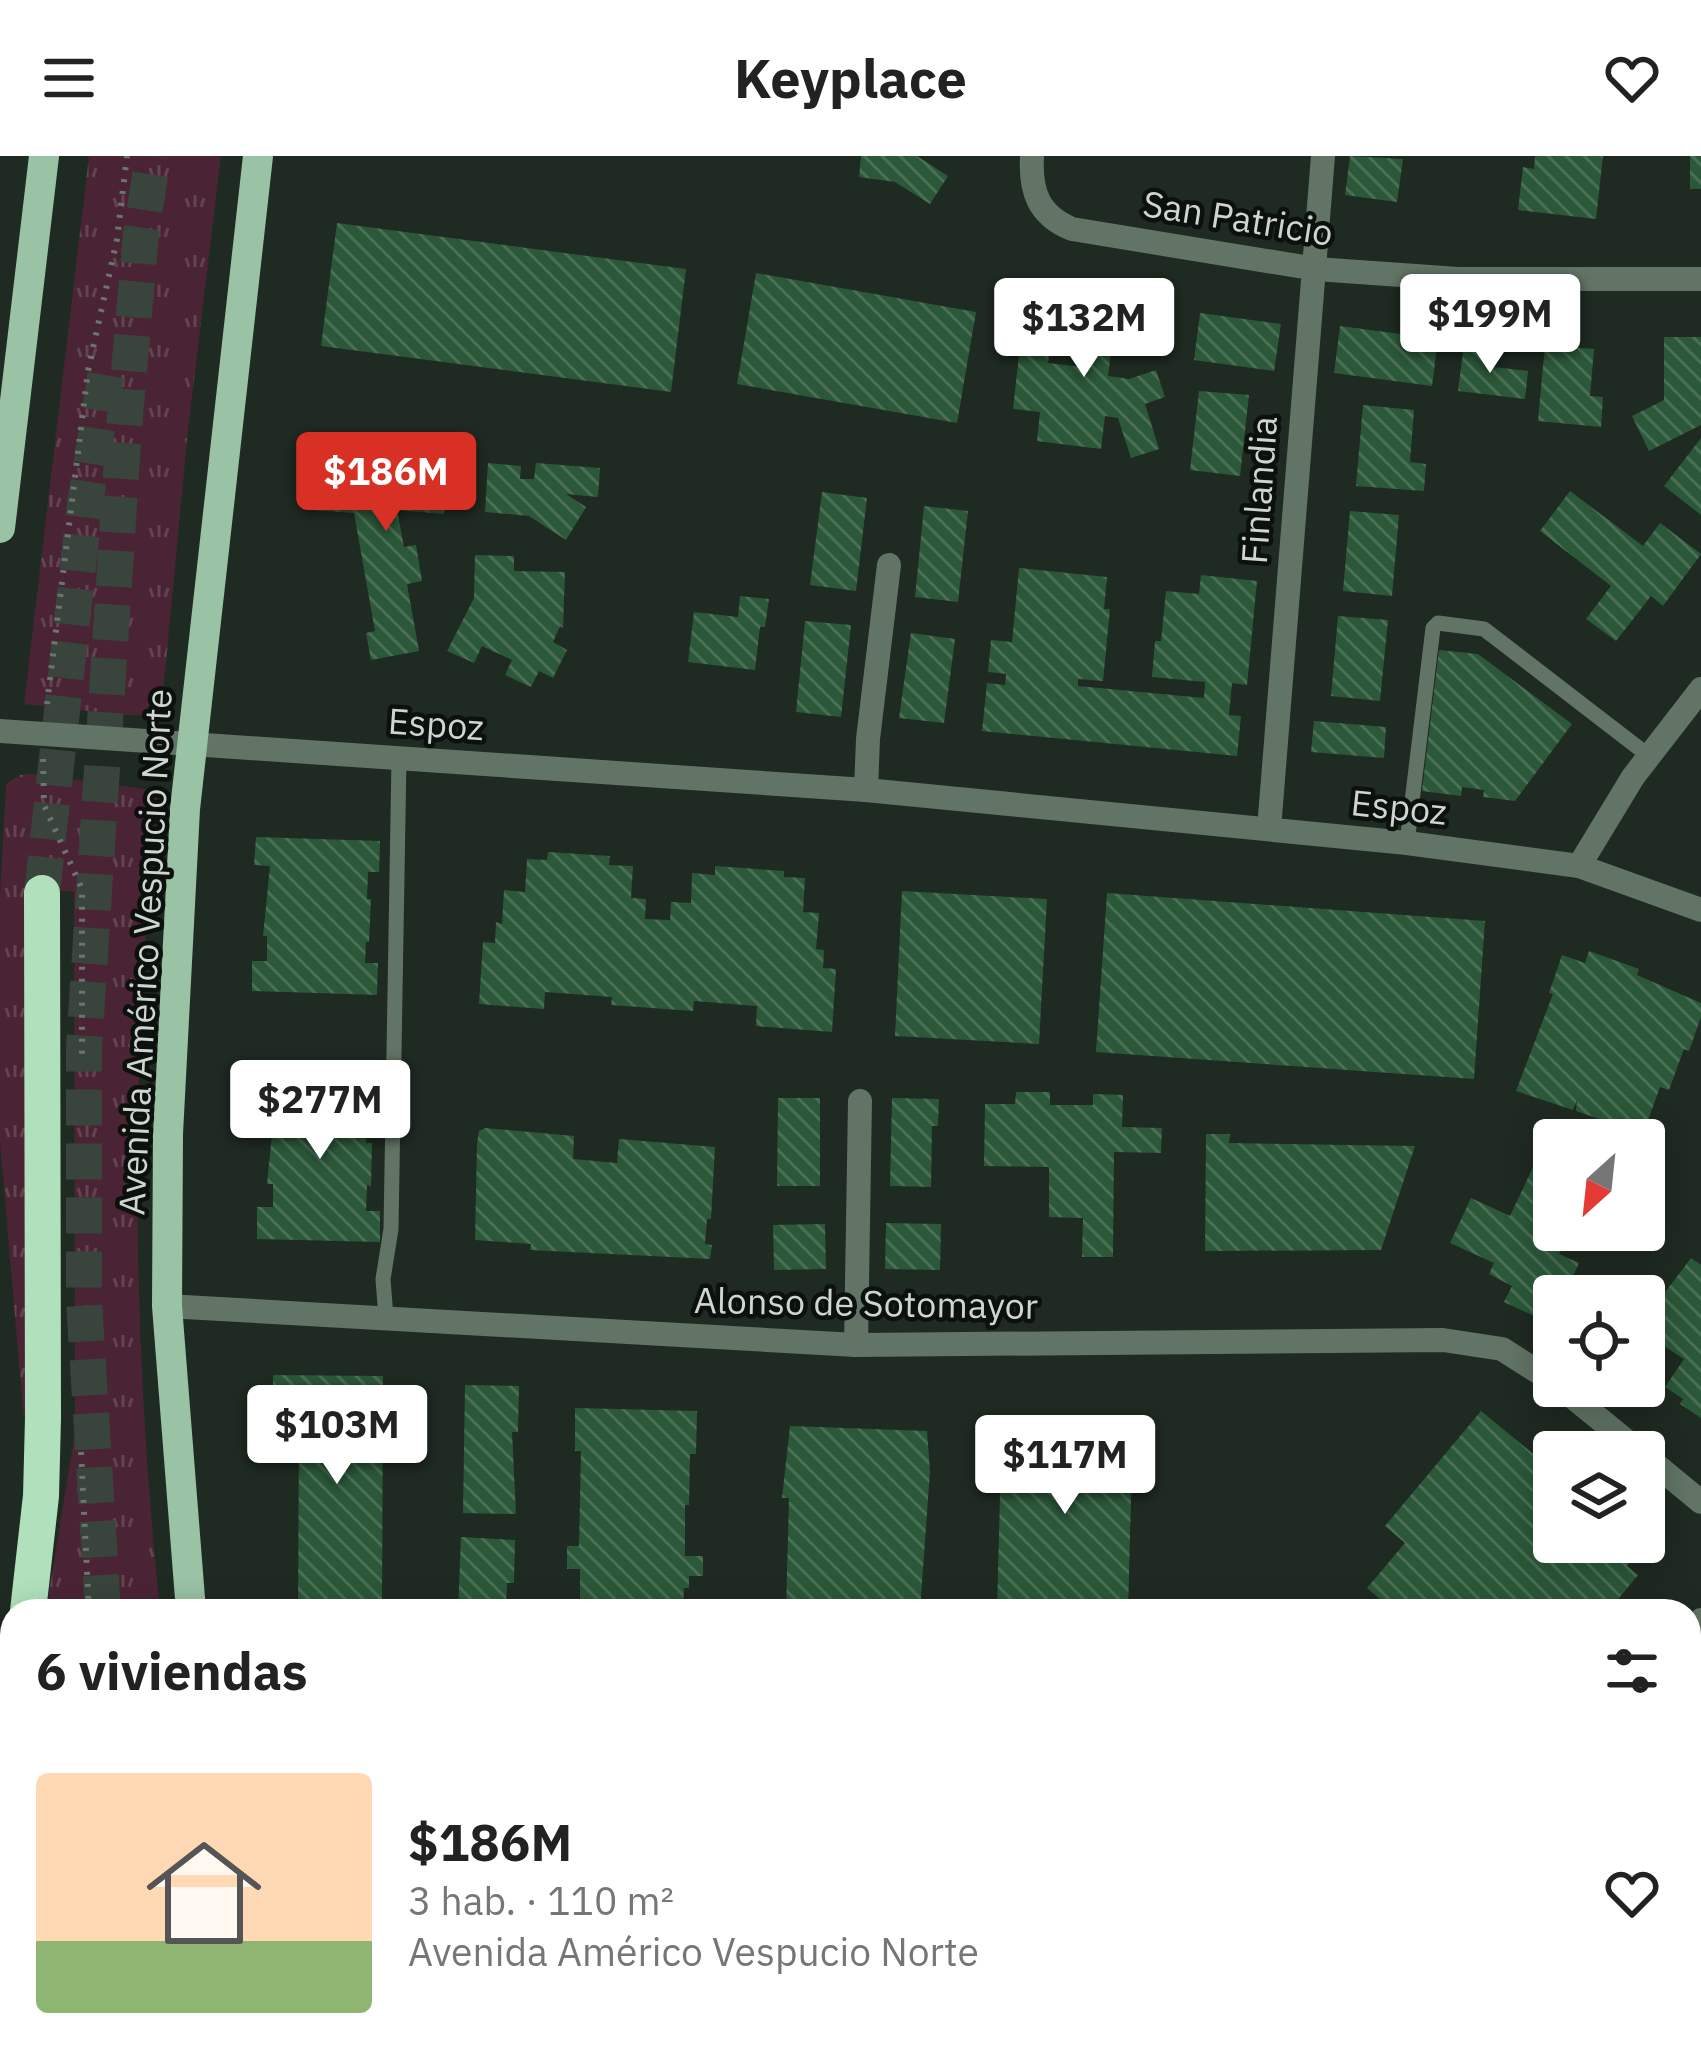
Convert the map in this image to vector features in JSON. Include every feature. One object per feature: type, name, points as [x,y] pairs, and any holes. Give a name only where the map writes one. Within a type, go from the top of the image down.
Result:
[{"type":"highway","points":[[29,1599],[41,1496],[42,893]]},
{"type":"main road","points":[[0,528],[44,156]]},
{"type":"main road","name":"Avenida Américo Vespucio Norte","points":[[190,1599],[166,1306],[168,1134],[184,809],[258,156]]},
{"type":"street","name":"San Patricio","points":[[1032,156],[1037,203],[1057,223],[1072,229],[1316,269],[1458,279],[1701,279]]},
{"type":"street","name":"Finlandia","points":[[1269,829],[1323,156]]},
{"type":"street","points":[[866,790],[890,566]]},
{"type":"street","points":[[1580,866],[1649,756],[1701,689]]},
{"type":"street","name":"Espoz","points":[[0,730],[866,790],[1406,843],[1580,866],[1701,910]]},
{"type":"street","points":[[856,1346],[860,1101]]},
{"type":"street","name":"Alonso de Sotomayor","points":[[166,1306],[856,1346],[1443,1340],[1502,1349],[1533,1369]]},
{"type":"street","name":"Alonso de Sotomayor","points":[[1585,1407],[1614,1431]]},
{"type":"street","name":"Alonso de Sotomayor","points":[[1665,1473],[1701,1502]]},
{"type":"lane","points":[[1406,843],[1433,628],[1438,623],[1484,629],[1649,756]]},
{"type":"lane","points":[[386,1318],[383,1279],[392,1229],[399,758]]},
{"type":"path","points":[[82,1080],[82,889],[44,805],[45,733],[88,371],[118,239],[127,156]]},
{"type":"path","points":[[80,1439],[88,1599]]},
{"type":"green space","points":[[89,156],[221,156],[188,429],[161,715],[24,704]]},
{"type":"green space","points":[[20,775],[152,790],[157,799],[142,1002],[138,1205],[144,1408],[159,1599],[48,1599],[75,1432],[74,892],[34,888],[31,1394],[24,1420],[0,1142],[0,898],[6,784]]},
{"type":"building","points":[[861,156],[917,156],[948,176],[930,204],[895,182],[859,177]]},
{"type":"building","points":[[1350,156],[1403,159],[1397,202],[1345,195]]},
{"type":"building","points":[[1535,156],[1603,156],[1596,219],[1518,210],[1523,167],[1534,169]]},
{"type":"building","points":[[1690,156],[1701,156],[1701,189],[1690,189]]},
{"type":"building","points":[[337,223],[686,269],[671,392],[321,346]]},
{"type":"building","points":[[756,273],[976,312],[957,423],[737,384]]},
{"type":"building","points":[[1083,289],[1125,294],[1119,345],[1112,344],[1108,376],[1129,379],[1156,370],[1165,397],[1145,404],[1159,449],[1131,458],[1118,418],[1105,416],[1101,449],[1037,441],[1040,412],[1013,409],[1025,301],[1055,304],[1048,363],[1082,367],[1086,334],[1078,333]]},
{"type":"building","points":[[1200,313],[1281,324],[1274,371],[1194,360]]},
{"type":"building","points":[[1340,326],[1438,339],[1432,386],[1334,373]]},
{"type":"building","points":[[1664,337],[1701,337],[1701,425],[1649,451],[1632,416],[1664,400]]},
{"type":"building","points":[[1464,344],[1487,347],[1485,366],[1528,371],[1525,399],[1458,391]]},
{"type":"building","points":[[1545,345],[1594,349],[1590,396],[1603,397],[1601,427],[1538,421]]},
{"type":"building","points":[[1199,391],[1249,395],[1240,476],[1190,470]]},
{"type":"building","points":[[1363,405],[1414,410],[1410,462],[1426,464],[1424,491],[1356,486]]},
{"type":"building","points":[[1701,438],[1701,515],[1664,486]]},
{"type":"building","points":[[360,439],[402,443],[400,475],[432,477],[434,449],[449,451],[444,514],[397,510],[404,547],[416,545],[422,581],[407,584],[419,651],[371,660],[366,633],[375,631],[354,513],[310,510],[313,475],[356,479]]},
{"type":"building","points":[[488,463],[521,466],[520,479],[534,479],[536,463],[600,468],[598,497],[566,494],[586,507],[566,540],[529,516],[485,512]]},
{"type":"building","points":[[1570,491],[1643,546],[1660,523],[1701,554],[1663,606],[1651,596],[1616,641],[1586,619],[1611,586],[1540,531]]},
{"type":"building","points":[[822,492],[867,498],[856,591],[810,585]]},
{"type":"building","points":[[924,506],[968,511],[958,602],[915,597]]},
{"type":"building","points":[[1350,511],[1399,515],[1392,596],[1343,591]]},
{"type":"building","points":[[475,555],[514,556],[514,571],[565,572],[563,628],[560,626],[553,642],[567,650],[553,678],[539,671],[531,687],[505,675],[512,660],[482,646],[474,663],[447,651],[474,598]]},
{"type":"building","points":[[1019,568],[1107,577],[1104,609],[1110,609],[1103,681],[1078,679],[1078,686],[1204,698],[1205,682],[1152,677],[1166,591],[1199,594],[1201,575],[1257,581],[1247,685],[1232,683],[1229,715],[1241,716],[1237,756],[982,731],[987,683],[1005,685],[1006,674],[988,672],[991,640],[1012,642]]},
{"type":"building","points":[[740,596],[769,599],[755,670],[688,662],[694,612],[738,617]]},
{"type":"building","points":[[1338,616],[1388,620],[1380,701],[1331,696]]},
{"type":"building","points":[[805,621],[851,625],[841,717],[796,712]]},
{"type":"building","points":[[911,633],[955,639],[944,723],[899,718]]},
{"type":"building","points":[[1439,650],[1478,654],[1572,724],[1515,801],[1483,797],[1484,790],[1462,787],[1461,796],[1422,791]]},
{"type":"building","points":[[1314,721],[1386,727],[1384,758],[1311,752]]},
{"type":"building","points":[[256,837],[380,841],[379,872],[368,872],[367,899],[371,899],[365,963],[378,963],[377,995],[252,991],[252,961],[267,961],[267,936],[263,936],[270,866],[254,865]]},
{"type":"building","points":[[548,852],[610,856],[609,865],[633,866],[631,898],[646,899],[645,919],[670,920],[671,902],[691,903],[692,873],[715,875],[715,866],[784,871],[784,877],[805,878],[803,912],[819,913],[816,949],[824,950],[823,968],[836,969],[832,1032],[756,1026],[757,1006],[694,1001],[693,1011],[611,1005],[612,997],[545,992],[544,1009],[479,1004],[483,942],[495,943],[496,922],[502,924],[504,890],[525,892],[527,859],[547,860]]},
{"type":"building","points":[[902,891],[1047,899],[1039,1044],[895,1036]]},
{"type":"building","points":[[1107,893],[1485,921],[1474,1079],[1096,1052]]},
{"type":"building","points":[[1589,951],[1639,969],[1637,975],[1701,1003],[1689,1051],[1684,1049],[1669,1090],[1660,1087],[1648,1119],[1599,1119],[1576,1111],[1577,1100],[1573,1110],[1516,1091],[1553,994],[1549,993],[1562,955],[1585,963]]},
{"type":"building","points":[[260,1082],[382,1085],[382,1116],[367,1115],[366,1143],[372,1143],[366,1211],[380,1211],[380,1242],[257,1239],[257,1207],[273,1207],[273,1184],[267,1184],[274,1114],[259,1113]]},
{"type":"building","points":[[1016,1092],[1050,1092],[1050,1105],[1093,1105],[1093,1094],[1123,1095],[1122,1127],[1162,1128],[1161,1153],[1114,1152],[1113,1257],[1082,1257],[1083,1218],[1049,1217],[1049,1167],[984,1166],[985,1104],[1015,1104]]},
{"type":"building","points":[[778,1098],[820,1098],[820,1186],[777,1186]]},
{"type":"building","points":[[892,1098],[939,1099],[938,1126],[932,1126],[931,1187],[890,1186]]},
{"type":"building","points":[[479,1131],[574,1136],[573,1159],[617,1163],[619,1139],[715,1147],[705,1244],[712,1245],[710,1259],[530,1250],[531,1244],[475,1240],[477,1144]]},
{"type":"building","points":[[1206,1134],[1230,1134],[1229,1143],[1415,1146],[1381,1250],[1205,1251]]},
{"type":"building","points":[[1533,1167],[1533,1251],[1560,1251],[1579,1263],[1574,1275],[1533,1275],[1533,1316],[1504,1302],[1512,1286],[1489,1274],[1494,1263],[1450,1243],[1471,1198],[1510,1216]]},
{"type":"building","points":[[886,1223],[941,1224],[940,1270],[885,1269]]},
{"type":"building","points":[[825,1224],[826,1269],[774,1270],[773,1225]]},
{"type":"building","points":[[1691,1258],[1701,1265],[1701,1418],[1665,1387],[1684,1359],[1665,1347],[1665,1292]]},
{"type":"building","points":[[273,1375],[383,1376],[382,1599],[298,1599],[299,1435],[273,1435]]},
{"type":"building","points":[[465,1385],[519,1386],[518,1432],[512,1432],[516,1514],[463,1513]]},
{"type":"building","points":[[575,1408],[697,1411],[696,1454],[690,1454],[689,1505],[685,1505],[685,1556],[703,1556],[703,1576],[689,1576],[684,1599],[580,1599],[580,1569],[567,1569],[567,1546],[579,1546],[581,1451],[575,1451]]},
{"type":"building","points":[[1481,1411],[1533,1454],[1533,1563],[1629,1563],[1627,1566],[1638,1575],[1618,1599],[1380,1599],[1367,1588],[1405,1543],[1385,1526]]},
{"type":"building","points":[[1002,1420],[1133,1425],[1128,1599],[997,1599]]},
{"type":"building","points":[[790,1426],[927,1431],[930,1471],[921,1599],[786,1599],[789,1498],[782,1498]]},
{"type":"building","points":[[461,1537],[515,1540],[514,1583],[507,1583],[506,1599],[458,1599]]},
{"type":"tunnel","points":[[102,1599],[84,1300],[84,1047],[124,428],[141,234],[153,156]]},
{"type":"tunnel","points":[[42,893],[85,503],[107,367]]}]
